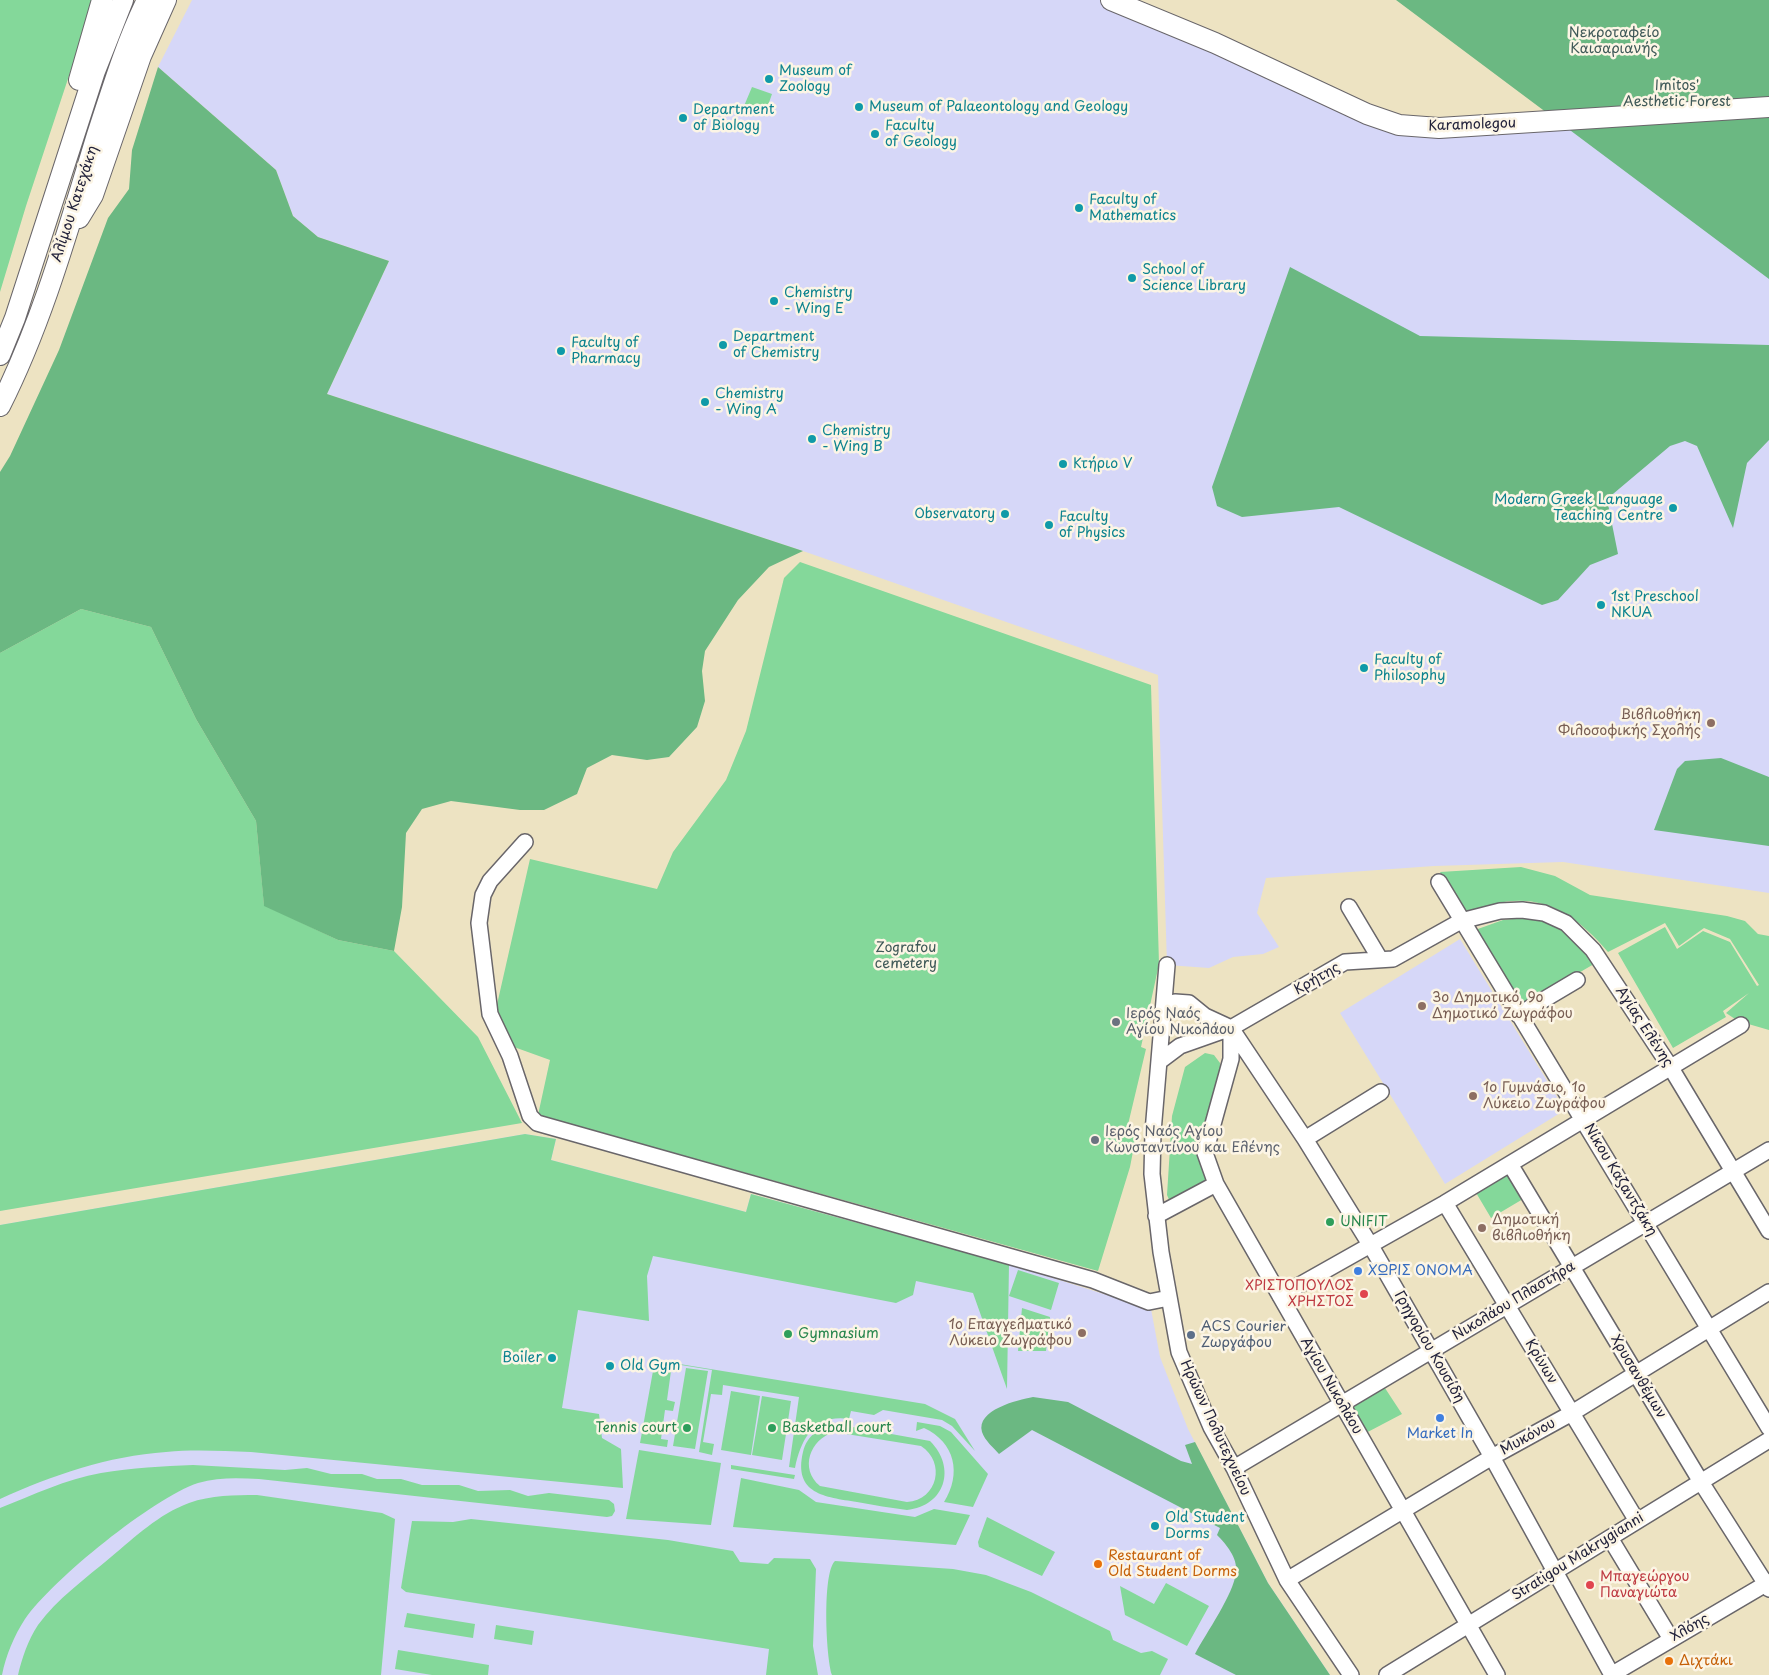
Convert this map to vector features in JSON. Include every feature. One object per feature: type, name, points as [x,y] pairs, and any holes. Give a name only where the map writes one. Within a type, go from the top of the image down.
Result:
[{"type":"main road","points":[[62,177],[72,101],[102,0]]},
{"type":"main road","name":"Αλίμου Κατεχάκη","points":[[0,355],[15,318],[95,71],[123,0]]},
{"type":"main road","name":"Αλίμου Κατεχάκη","points":[[0,406],[36,324],[130,36],[147,0]]},
{"type":"main road","points":[[62,246],[93,195],[141,56],[166,0]]},
{"type":"main road","name":"Karamolegou","points":[[1111,0],[1215,43],[1367,114],[1399,125],[1440,128],[1769,107]]},
{"type":"street","points":[[525,842],[490,882],[483,894],[479,924],[490,1014],[510,1056],[530,1116],[537,1123],[1093,1280],[1149,1302],[1169,1298]]},
{"type":"street","name":"Νίκου Καζαντζάκη","points":[[1439,882],[1769,1428]]},
{"type":"street","points":[[1349,907],[1380,960]]},
{"type":"street","name":"Αγίας Ελένης","points":[[1461,921],[1500,911],[1522,910],[1544,913],[1566,924],[1593,950],[1670,1068],[1769,1231]]},
{"type":"street","name":"Κρήτης","points":[[1231,1028],[1346,962],[1393,958],[1461,921]]},
{"type":"street","name":"Ηρώων Πολυτεχνείου","points":[[1168,965],[1153,1132],[1152,1174],[1156,1216],[1179,1352],[1211,1427],[1234,1468],[1287,1580],[1351,1675]]},
{"type":"street","points":[[1518,1015],[1577,980]]},
{"type":"street","points":[[1164,1005],[1175,1002],[1189,1003],[1205,1016],[1231,1028]]},
{"type":"street","points":[[1280,1296],[1445,1203],[1741,1025]]},
{"type":"street","points":[[1160,1061],[1180,1046],[1231,1028]]},
{"type":"street","name":"Γρηγορίου Κουσίδη","points":[[1231,1028],[1305,1139],[1371,1246],[1492,1457],[1612,1675]]},
{"type":"street","name":"Αγίου Νικολάου","points":[[1231,1028],[1231,1059],[1205,1153],[1216,1184],[1497,1675]]},
{"type":"street","points":[[1305,1139],[1381,1092]]},
{"type":"street","name":"Νικολάου Πλαστήρα","points":[[1234,1468],[1343,1406],[1431,1351],[1769,1150]]},
{"type":"street","name":"Χρυσανθέμων","points":[[1510,1164],[1701,1482],[1768,1585]]},
{"type":"street","points":[[1156,1216],[1216,1184]]},
{"type":"street","name":"Κρίνων","points":[[1445,1203],[1637,1521]]},
{"type":"street","name":"Μυκόνου","points":[[1287,1580],[1492,1457],[1572,1413],[1769,1292]]},
{"type":"street","name":"Stratigou Makrygianni","points":[[1387,1675],[1769,1440]]},
{"type":"street","points":[[1610,1538],[1671,1639]]},
{"type":"street","name":"Χλόης","points":[[1612,1675],[1671,1639],[1768,1585]]},
{"type":"shaded area","points":[[192,0],[1111,0],[1402,131],[1769,117],[1769,893],[1563,862],[1434,866],[1266,878],[1257,913],[1279,947],[1263,954],[1233,957],[1209,968],[1167,965],[1158,675],[803,551],[327,394],[389,261],[318,237],[293,216],[276,170],[158,67]]},
{"type":"shaded area","name":"1ο Γυμνάσιο, 1ο Λύκειο Ζωγράφου","points":[[1460,939],[1565,1110],[1445,1184],[1340,1013]]},
{"type":"shaded area","points":[[525,1134],[556,1139],[551,1160],[746,1212],[751,1194],[1009,1264],[1151,1309],[1160,1357],[1188,1429],[1268,1583],[1330,1675],[0,1675],[0,1225]]},
{"type":"green space","points":[[0,0],[94,0],[26,206],[0,292]]},
{"type":"green space","name":"Imitos' Aesthetic Forest","points":[[1396,0],[1769,0],[1769,279]]},
{"type":"green space","points":[[158,67],[276,170],[293,216],[318,237],[389,261],[327,394],[803,551],[769,567],[738,600],[705,651],[702,671],[705,701],[697,727],[669,757],[647,760],[612,755],[587,768],[577,794],[544,810],[520,810],[451,801],[422,809],[406,833],[402,907],[394,951],[338,940],[264,906],[256,821],[196,719],[151,627],[81,609],[0,653],[0,472],[10,456],[59,350],[108,218],[129,189],[132,150]]},
{"type":"green space","points":[[752,87],[772,94],[765,114],[744,106]]},
{"type":"green space","points":[[1290,267],[1420,336],[1769,345],[1769,440],[1747,463],[1733,528],[1697,446],[1685,441],[1670,446],[1607,499],[1618,554],[1590,565],[1558,600],[1542,605],[1339,507],[1242,517],[1217,506],[1212,487]]},
{"type":"green space","name":"Zografou cemetery","points":[[800,562],[1151,685],[1159,964],[1141,1047],[1146,1049],[1126,1133],[1136,1136],[1130,1167],[1098,1271],[538,1115],[550,1060],[514,1047],[496,1009],[530,859],[657,889],[673,852],[726,780],[746,731],[784,578]]},
{"type":"green space","points":[[81,609],[151,627],[196,719],[256,821],[264,905],[338,940],[394,951],[478,1037],[522,1123],[0,1211],[0,653]]},
{"type":"green space","points":[[1721,758],[1769,777],[1769,846],[1654,830],[1677,769],[1685,761]]},
{"type":"green space","points":[[1521,867],[1555,876],[1590,895],[1727,916],[1745,921],[1758,934],[1769,936],[1769,1030],[1738,1021],[1726,1013],[1749,993],[1723,1011],[1726,1017],[1673,1048],[1618,953],[1665,927],[1677,949],[1703,931],[1730,942],[1757,986],[1759,985],[1730,939],[1704,928],[1679,946],[1665,923],[1608,952],[1576,921],[1544,904],[1526,901],[1507,902],[1486,906],[1464,915],[1440,872]]},
{"type":"green space","points":[[1541,919],[1558,927],[1584,950],[1594,964],[1522,1006],[1475,930],[1503,920]]},
{"type":"green space","points":[[1205,1053],[1214,1055],[1220,1063],[1221,1072],[1198,1155],[1207,1181],[1170,1202],[1167,1195],[1172,1116],[1185,1067]]},
{"type":"green space","points":[[525,1134],[556,1139],[551,1160],[746,1212],[751,1194],[1009,1264],[1007,1389],[973,1293],[916,1281],[913,1295],[896,1303],[653,1256],[647,1276],[649,1321],[578,1310],[562,1408],[599,1414],[602,1438],[621,1449],[623,1488],[251,1452],[208,1450],[144,1454],[102,1462],[40,1482],[0,1499],[0,1225]]},
{"type":"green space","points":[[1507,1172],[1523,1199],[1491,1218],[1475,1191]]},
{"type":"green space","points":[[1018,1270],[1059,1283],[1051,1310],[1009,1296]]},
{"type":"green space","points":[[1022,1308],[1050,1317],[1046,1351],[1018,1351]]},
{"type":"green space","points":[[655,1360],[925,1404],[955,1419],[975,1451],[952,1426],[942,1420],[883,1410],[874,1415],[851,1411],[849,1419],[837,1418],[827,1420],[811,1431],[801,1447],[795,1468],[789,1467],[799,1397],[723,1385],[722,1395],[711,1394],[703,1442],[714,1444],[712,1455],[699,1452],[712,1370],[681,1365],[679,1372],[671,1371],[667,1400],[675,1402],[673,1411],[665,1410],[661,1439],[668,1440],[667,1447],[640,1443]]},
{"type":"green space","points":[[686,1368],[708,1371],[695,1449],[673,1446]]},
{"type":"green space","points":[[1381,1382],[1402,1414],[1362,1435],[1344,1405]]},
{"type":"green space","name":"Basketball court","points":[[731,1391],[760,1396],[751,1455],[721,1450]]},
{"type":"green space","name":"Basketball court","points":[[762,1396],[791,1401],[782,1460],[752,1455]]},
{"type":"green space","points":[[1033,1397],[1068,1402],[1181,1461],[1192,1464],[1185,1445],[1195,1442],[1268,1583],[1330,1675],[1236,1675],[1195,1654],[1225,1602],[1236,1572],[1233,1557],[1217,1535],[1220,1528],[1032,1430],[999,1454],[983,1435],[982,1424],[985,1418],[999,1407]]},
{"type":"green space","points":[[917,1422],[940,1426],[951,1432],[988,1474],[973,1507],[944,1502],[953,1481],[954,1470],[949,1450],[934,1434],[924,1428],[916,1431]]},
{"type":"green space","points":[[836,1424],[930,1441],[943,1463],[945,1474],[938,1494],[920,1507],[907,1510],[834,1498],[814,1491],[807,1485],[803,1477],[801,1466],[803,1452],[811,1436],[830,1425]],"holes":[[[834,1432],[921,1446],[929,1453],[934,1461],[936,1470],[932,1488],[918,1500],[907,1502],[820,1486],[810,1471],[810,1455],[813,1448],[819,1441]]]},
{"type":"green space","points":[[639,1450],[721,1463],[711,1525],[626,1519]]},
{"type":"green space","points":[[193,1465],[285,1470],[307,1468],[331,1474],[362,1474],[377,1479],[401,1479],[422,1485],[459,1485],[478,1491],[510,1490],[528,1496],[549,1493],[609,1500],[614,1504],[615,1511],[612,1516],[607,1517],[259,1479],[236,1478],[198,1483],[156,1505],[131,1522],[80,1562],[58,1583],[25,1619],[14,1639],[2,1675],[0,1675],[0,1508],[75,1479],[101,1473]]},
{"type":"green space","points":[[731,1465],[795,1475],[794,1479],[731,1469]]},
{"type":"green space","points":[[741,1478],[799,1490],[816,1502],[915,1517],[934,1509],[970,1515],[956,1545],[733,1527]]},
{"type":"green space","points":[[257,1495],[382,1513],[395,1519],[381,1675],[18,1675],[28,1643],[46,1615],[72,1589],[148,1527],[168,1513],[197,1500],[223,1496]]},
{"type":"green space","points":[[987,1517],[1055,1552],[1042,1576],[979,1547],[978,1542]]},
{"type":"green space","points":[[471,1519],[668,1540],[733,1551],[740,1562],[768,1564],[774,1558],[810,1559],[816,1569],[813,1646],[818,1675],[766,1675],[769,1649],[406,1592],[401,1588],[412,1521],[453,1522]]},
{"type":"green space","points":[[835,1561],[953,1569],[986,1575],[1031,1592],[1110,1631],[1113,1640],[1141,1653],[1152,1651],[1168,1659],[1160,1675],[832,1675],[828,1651],[826,1616],[828,1581]]},
{"type":"green space","points":[[1166,1583],[1209,1606],[1187,1646],[1125,1615],[1120,1586],[1154,1604]]},
{"type":"green space","points":[[407,1613],[475,1624],[473,1638],[404,1627]]},
{"type":"green space","points":[[496,1625],[534,1631],[532,1645],[494,1639]]},
{"type":"green space","points":[[398,1650],[489,1665],[488,1675],[432,1675],[395,1669]]},
{"type":"place","name":"Museum of Zoology","points":[[769,79]]},
{"type":"place","name":"Museum of Palaeontology and Geology","points":[[859,107]]},
{"type":"place","name":"Department of Biology","points":[[683,118]]},
{"type":"place","name":"Faculty of Geology","points":[[875,134]]},
{"type":"place","name":"Faculty of Mathematics","points":[[1079,208]]},
{"type":"place","name":"School of Science Library","points":[[1132,278]]},
{"type":"place","name":"Chemistry - Wing Ε","points":[[774,301]]},
{"type":"place","name":"Department of Chemistry","points":[[723,345]]},
{"type":"place","name":"Faculty of Pharmacy","points":[[561,351]]},
{"type":"place","name":"Chemistry - Wing Α","points":[[705,402]]},
{"type":"place","name":"Chemistry - Wing Β","points":[[812,439]]},
{"type":"place","name":"Κτήριο V","points":[[1063,464]]},
{"type":"place","name":"Modern Greek Language Teaching Centre","points":[[1673,508]]},
{"type":"place","name":"Observatory","points":[[1005,514]]},
{"type":"place","name":"Faculty of Physics","points":[[1049,525]]},
{"type":"place","name":"1st Preschool NKUA","points":[[1601,605]]},
{"type":"place","name":"Faculty of Philosophy","points":[[1364,668]]},
{"type":"place","name":"Βιβλιοθήκη Φιλοσοφικής Σχολής","points":[[1711,723]]},
{"type":"place","name":"3ο Δημοτικό, 9ο Δημοτικό Ζωγράφου","points":[[1422,1006]]},
{"type":"place","name":"Ιερός Ναός Αγίου Νικολάου","points":[[1116,1022]]},
{"type":"place","name":"1ο Γυμνάσιο, 1ο Λύκειο Ζωγράφου","points":[[1473,1096]]},
{"type":"place","name":"Ιερός Ναός Αγίου Κωνσταντίνου και Ελένης","points":[[1095,1140]]},
{"type":"place","name":"UNIFIT","points":[[1330,1222]]},
{"type":"place","name":"Δημοτική βιβλιοθήκη","points":[[1482,1228]]},
{"type":"place","name":"ΧΩΡΙΣ ΟΝΟΜΑ","points":[[1358,1271]]},
{"type":"place","name":"ΧΡΙΣΤΟΠΟΥΛΟΣ ΧΡΗΣΤΟΣ","points":[[1364,1294]]},
{"type":"place","name":"1ο Επαγγελματικό Λύκειο Ζωγράφου","points":[[1082,1333]]},
{"type":"place","name":"Gymnasium","points":[[788,1334]]},
{"type":"place","name":"ACS Courier Ζωργάφου","points":[[1191,1335]]},
{"type":"place","name":"Boiler","points":[[552,1358]]},
{"type":"place","name":"Old Gym","points":[[610,1366]]},
{"type":"place","name":"Market In","points":[[1440,1418]]},
{"type":"place","name":"Tennis court","points":[[687,1428]]},
{"type":"place","name":"Basketball court","points":[[772,1428]]},
{"type":"place","name":"Old Student Dorms","points":[[1155,1526]]},
{"type":"place","name":"Restaurant of Old Student Dorms","points":[[1098,1564]]},
{"type":"place","name":"Μπαγεώργου Παναγιώτα","points":[[1590,1585]]},
{"type":"place","name":"Διχτάκι","points":[[1669,1661]]},
{"type":"park label","name":"Νεκροταφείο Καισαριανής","points":[[1614,42]]}]
